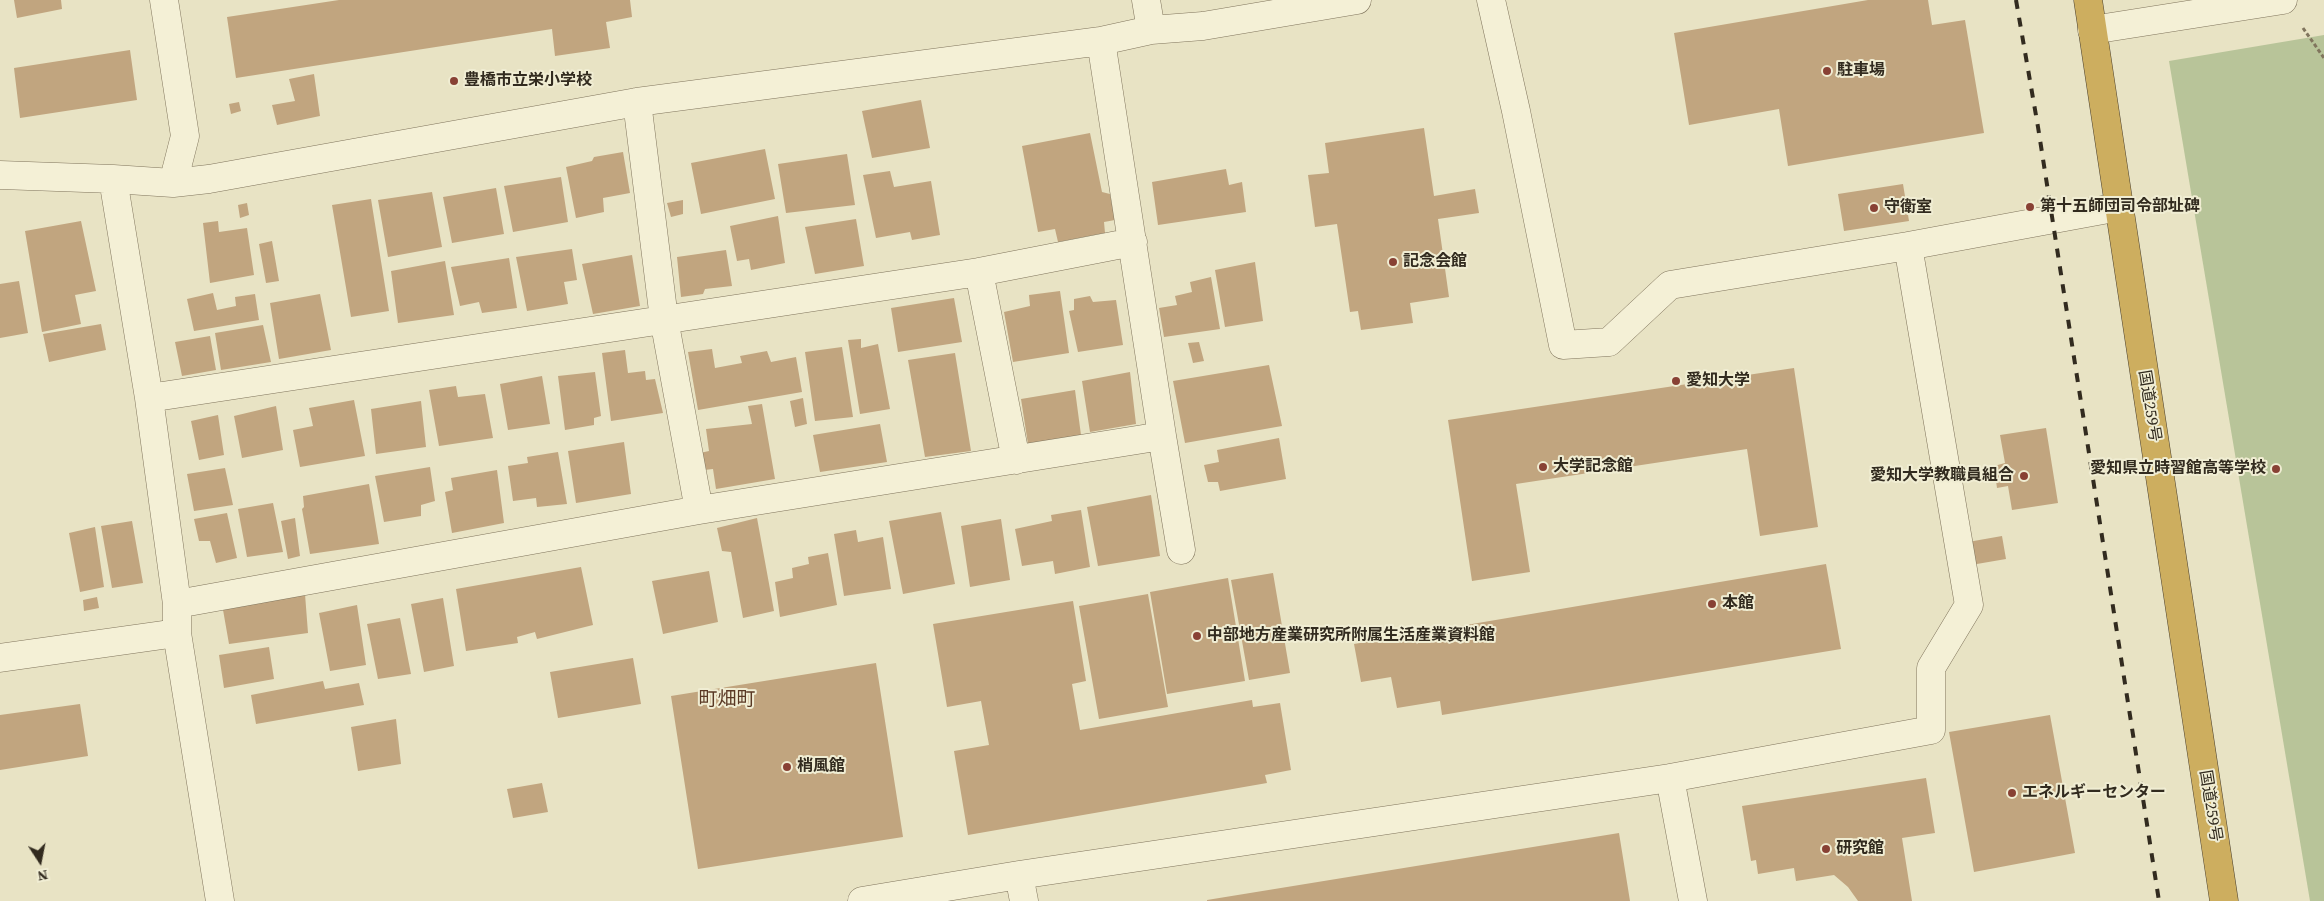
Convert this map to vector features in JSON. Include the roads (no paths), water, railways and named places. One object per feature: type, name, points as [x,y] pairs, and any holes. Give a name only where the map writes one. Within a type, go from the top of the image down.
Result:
[{"type":"highway","name":"国道259号","points":[[2088,0],[2224,901]]},
{"type":"street","points":[[164,0],[185,136],[173,184]]},
{"type":"street","points":[[1146,0],[1150,30]]},
{"type":"street","points":[[0,175],[113,179],[173,184],[637,102],[1101,41],[1150,30],[1203,26],[1357,0]]},
{"type":"street","points":[[1490,0],[1516,111],[1563,345],[1609,342],[1670,285],[1908,246],[2119,207]]},
{"type":"street","points":[[2092,30],[2283,0]]},
{"type":"street","points":[[1101,41],[1181,550]]},
{"type":"street","points":[[637,102],[664,319],[699,510]]},
{"type":"street","points":[[113,179],[149,398],[177,604],[177,632],[220,901]]},
{"type":"street","points":[[149,398],[979,272],[1133,242]]},
{"type":"street","points":[[862,901],[1022,888],[1670,778],[1931,730],[1931,668],[1969,605],[1908,246]]},
{"type":"street","points":[[979,272],[1016,460]]},
{"type":"street","points":[[177,604],[699,510],[1162,436]]},
{"type":"street","points":[[0,658],[177,632]]},
{"type":"street","points":[[1670,778],[1693,901]]},
{"type":"railway","points":[[2016,0],[2038,127],[2159,901]]},
{"type":"place","name":"駐車場","points":[[1827,71]]},
{"type":"place","name":"豊橋市立栄小学校","points":[[454,81]]},
{"type":"place","name":"第十五師団司令部址碑","points":[[2030,207]]},
{"type":"place","name":"守衛室","points":[[1874,208]]},
{"type":"place","name":"記念会館","points":[[1393,262]]},
{"type":"place","name":"愛知大学","points":[[1676,381]]},
{"type":"place","name":"大学記念館","points":[[1543,467]]},
{"type":"place","name":"愛知県立時習館高等学校","points":[[2276,469]]},
{"type":"place","name":"愛知大学教職員組合","points":[[2024,476]]},
{"type":"place","name":"本館","points":[[1712,604]]},
{"type":"place","name":"中部地方産業研究所附属生活産業資料館","points":[[1197,636]]},
{"type":"place","name":"梢風館","points":[[787,767]]},
{"type":"place","name":"エネルギーセンター","points":[[2012,793]]},
{"type":"place","name":"研究館","points":[[1826,849]]},
{"type":"district","name":"町畑町","points":[[727,700]]}]
